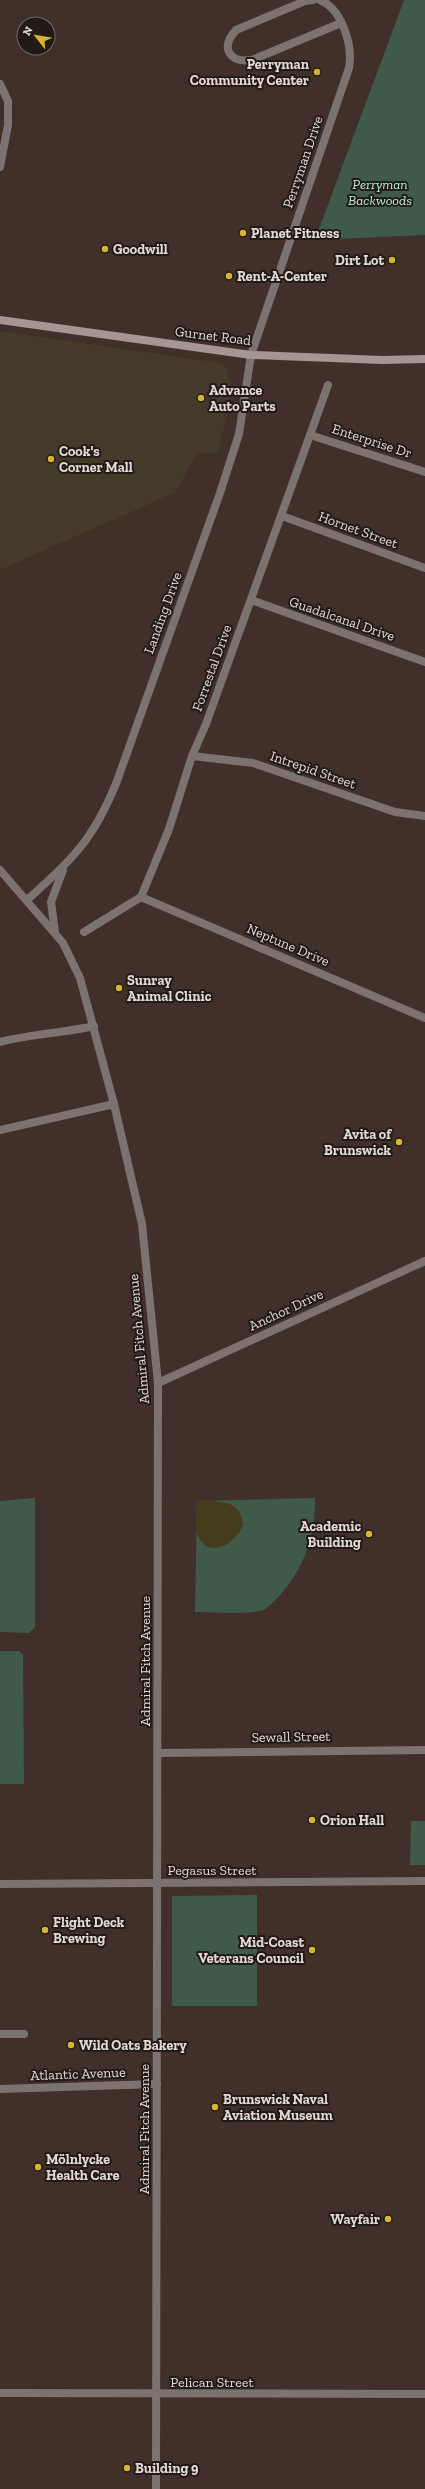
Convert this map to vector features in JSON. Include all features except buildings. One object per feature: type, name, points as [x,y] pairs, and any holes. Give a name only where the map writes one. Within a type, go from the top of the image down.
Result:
[{"type":"main road","name":"Gurnet Road","points":[[0,320],[251,355],[382,360],[425,359]]},
{"type":"street","points":[[313,0],[305,1],[236,30],[229,38],[227,49],[233,58],[242,62],[252,60],[341,23]]},
{"type":"street","name":"Perryman Drive","points":[[251,355],[349,68],[350,49],[341,23],[328,3],[320,0]]},
{"type":"street","points":[[0,84],[8,101],[8,125],[0,167]]},
{"type":"street","name":"Landing Drive","points":[[27,900],[65,865],[100,821],[117,781],[220,493],[239,434],[251,355]]},
{"type":"street","name":"Forrestal Drive","points":[[141,897],[169,829],[192,756],[282,516],[328,385]]},
{"type":"street","name":"Enterprise Dr","points":[[310,435],[425,472]]},
{"type":"street","name":"Hornet Street","points":[[282,516],[425,568]]},
{"type":"street","name":"Guadalcanal Drive","points":[[251,600],[425,662]]},
{"type":"street","name":"Intrepid Street","points":[[192,756],[253,764],[395,812],[425,816]]},
{"type":"street","name":"Landing Drive","points":[[55,933],[51,914],[51,902],[55,887],[65,865]]},
{"type":"street","name":"Admiral Fitch Avenue","points":[[0,870],[64,942],[80,978],[114,1104],[142,1224],[158,1383],[158,1753],[156,1883],[158,2395],[156,2489]]},
{"type":"street","points":[[84,932],[141,897]]},
{"type":"street","name":"Neptune Drive","points":[[141,897],[425,1018]]},
{"type":"street","points":[[0,1042],[19,1037],[68,1032],[94,1026]]},
{"type":"street","points":[[0,1130],[114,1104]]},
{"type":"street","name":"Anchor Drive","points":[[158,1383],[425,1261]]},
{"type":"street","name":"Sewall Street","points":[[158,1753],[425,1750]]},
{"type":"street","name":"Pegasus Street","points":[[0,1884],[425,1881]]},
{"type":"street","points":[[0,2034],[24,2034]]},
{"type":"street","name":"Atlantic Avenue","points":[[0,2089],[156,2084]]},
{"type":"street","name":"Pelican Street","points":[[0,2393],[158,2395],[425,2394]]},
{"type":"shaded area","points":[[0,331],[214,362],[226,368],[232,391],[218,453],[198,453],[174,493],[0,570]]},
{"type":"green space","name":"Perryman Backwoods","points":[[404,0],[425,0],[425,235],[315,240]]},
{"type":"green space","points":[[35,1498],[35,1627],[29,1633],[0,1632],[0,1501]]},
{"type":"green space","points":[[315,1498],[315,1512],[311,1537],[303,1561],[290,1583],[266,1609],[253,1612],[236,1613],[195,1612],[197,1504],[200,1501]]},
{"type":"green space","points":[[0,1651],[19,1651],[23,1655],[24,1784],[0,1784]]},
{"type":"green space","points":[[411,1821],[425,1821],[425,1865],[410,1865]]},
{"type":"green space","points":[[257,1895],[257,2006],[172,2006],[172,1896]]},
{"type":"sand","points":[[200,1501],[222,1502],[233,1506],[238,1510],[243,1524],[236,1536],[224,1546],[217,1548],[210,1547],[204,1544],[197,1535],[197,1504]]},
{"type":"place","name":"Perryman Community Center","points":[[317,72]]},
{"type":"place","name":"Planet Fitness","points":[[243,233]]},
{"type":"place","name":"Goodwill","points":[[105,249]]},
{"type":"place","name":"Dirt Lot","points":[[392,260]]},
{"type":"place","name":"Rent-A-Center","points":[[229,276]]},
{"type":"place","name":"Advance Auto Parts","points":[[201,398]]},
{"type":"place","name":"Cook's Corner Mall","points":[[51,459]]},
{"type":"place","name":"Sunray Animal Clinic","points":[[119,988]]},
{"type":"place","name":"Avita of Brunswick","points":[[399,1142]]},
{"type":"place","name":"Academic Building","points":[[369,1534]]},
{"type":"place","name":"Orion Hall","points":[[312,1820]]},
{"type":"place","name":"Flight Deck Brewing","points":[[45,1930]]},
{"type":"place","name":"Mid-Coast Veterans Council","points":[[312,1950]]},
{"type":"place","name":"Wild Oats Bakery","points":[[71,2045]]},
{"type":"place","name":"Brunswick Naval Aviation Museum","points":[[215,2107]]},
{"type":"place","name":"Mölnlycke Health Care","points":[[38,2167]]},
{"type":"place","name":"Wayfair","points":[[388,2219]]},
{"type":"place","name":"Building 9","points":[[127,2468]]}]
